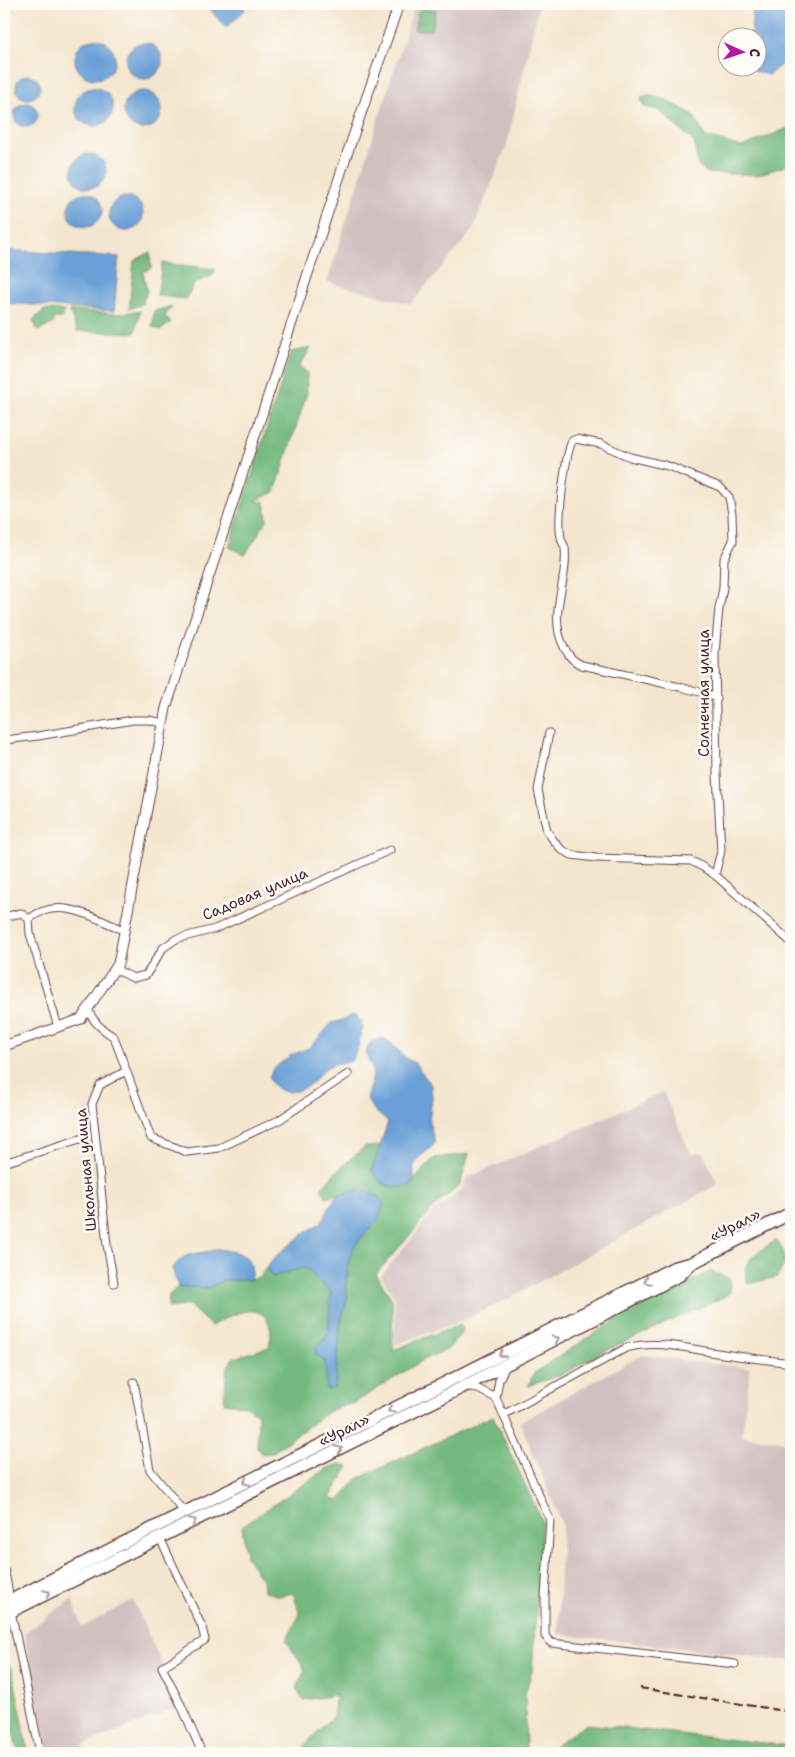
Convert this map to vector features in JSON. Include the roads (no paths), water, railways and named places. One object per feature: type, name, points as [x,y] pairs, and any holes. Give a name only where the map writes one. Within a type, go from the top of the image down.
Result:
[{"type":"highway","name":"«Урал»","points":[[7,1608],[27,1592],[675,1267],[692,1263],[791,1213]]},
{"type":"highway","name":"«Урал»","points":[[7,1608],[160,1538],[506,1366],[680,1275],[692,1263]]},
{"type":"street","points":[[4,1046],[81,1020],[118,964],[166,708],[347,154],[399,4]]},
{"type":"street","name":"Солнечная улица","points":[[715,875],[722,851],[717,774],[717,699],[715,652],[723,588],[724,559],[733,540],[729,497],[720,487],[668,466],[630,457],[601,444],[576,439],[572,441],[560,516],[561,538],[565,547],[564,568],[557,611],[561,639],[570,657],[574,662],[582,665],[708,694],[717,699]]},
{"type":"street","points":[[4,740],[133,720],[149,720],[163,723]]},
{"type":"street","points":[[549,732],[538,790],[547,831],[562,850],[572,855],[596,858],[691,861],[715,875],[791,942]]},
{"type":"street","name":"Садовая улица","points":[[115,969],[133,978],[146,975],[163,948],[176,939],[215,928],[390,850]]},
{"type":"street","points":[[30,919],[40,911],[52,908],[73,909],[125,931]]},
{"type":"street","points":[[4,917],[21,913],[30,919]]},
{"type":"street","points":[[30,919],[30,934],[58,1027]]},
{"type":"street","points":[[88,1008],[101,1030],[114,1037],[150,1138],[187,1152],[220,1148],[279,1120],[348,1074]]},
{"type":"street","name":"Школьная улица","points":[[114,1283],[107,1245],[92,1104],[100,1085],[126,1071]]},
{"type":"street","points":[[4,1163],[83,1138]]},
{"type":"street","points":[[503,1415],[626,1348],[633,1346],[646,1344],[668,1345],[791,1364]]},
{"type":"street","points":[[506,1366],[499,1380],[496,1398],[550,1520],[546,1636],[551,1643],[735,1664]]},
{"type":"street","points":[[134,1382],[150,1470],[185,1513]]},
{"type":"street","points":[[464,1386],[476,1388],[496,1398]]},
{"type":"street","points":[[160,1538],[202,1627],[205,1640],[162,1667],[202,1753]]},
{"type":"street","points":[[4,1572],[7,1608],[40,1753]]},
{"type":"street","points":[[6,1585],[17,1592],[27,1592]]},
{"type":"water","points":[[214,4],[242,4],[245,10],[226,28],[209,8]]},
{"type":"water","points":[[753,4],[791,4],[791,56],[769,75],[768,28],[752,28]]},
{"type":"water","points":[[91,39],[99,39],[106,42],[112,48],[115,59],[112,70],[106,76],[99,79],[91,79],[84,76],[78,70],[75,63],[75,55],[78,48],[84,42]]},
{"type":"water","points":[[144,43],[151,44],[157,48],[161,54],[161,68],[157,74],[151,78],[144,79],[137,78],[131,74],[127,68],[126,61],[127,54],[131,48],[137,44]]},
{"type":"water","points":[[28,75],[36,79],[40,87],[36,95],[28,99],[20,95],[16,87],[20,79]]},
{"type":"water","points":[[94,88],[101,89],[107,94],[112,100],[112,114],[107,120],[101,125],[94,126],[87,125],[81,120],[76,114],[75,107],[76,100],[81,94],[87,89]]},
{"type":"water","points":[[143,91],[157,96],[162,110],[157,124],[143,129],[129,124],[124,110],[129,96]]},
{"type":"water","points":[[21,103],[31,103],[38,110],[38,120],[31,127],[21,127],[14,120],[14,110]]},
{"type":"water","points":[[89,154],[101,159],[106,171],[101,183],[89,188],[77,183],[72,171],[77,159]]},
{"type":"water","points":[[85,193],[97,198],[102,210],[97,222],[85,227],[73,222],[68,210],[73,198]]},
{"type":"water","points":[[126,197],[138,202],[143,214],[138,226],[126,231],[114,226],[109,214],[114,202]]},
{"type":"water","points":[[4,250],[119,257],[114,311],[4,303]]},
{"type":"water","points":[[353,1015],[362,1022],[358,1047],[351,1061],[328,1067],[315,1080],[296,1091],[284,1091],[278,1089],[273,1084],[269,1078],[272,1070],[291,1055],[309,1048],[332,1023]]},
{"type":"water","points":[[383,1038],[407,1059],[415,1063],[431,1085],[432,1098],[429,1121],[435,1143],[416,1163],[411,1186],[388,1186],[372,1170],[388,1122],[368,1101],[367,1097],[373,1073],[367,1050],[372,1041]]},
{"type":"water","points":[[359,1190],[378,1196],[384,1204],[378,1221],[353,1248],[349,1260],[346,1282],[347,1299],[341,1320],[335,1387],[327,1390],[325,1361],[316,1355],[316,1346],[326,1339],[329,1325],[331,1292],[308,1269],[302,1268],[272,1277],[266,1267],[302,1235],[322,1222],[338,1195]]},
{"type":"water","points":[[218,1249],[244,1256],[251,1265],[250,1280],[224,1280],[209,1288],[178,1287],[172,1268],[178,1262],[189,1255]]},
{"type":"railway","points":[[640,1688],[791,1712]]}]
